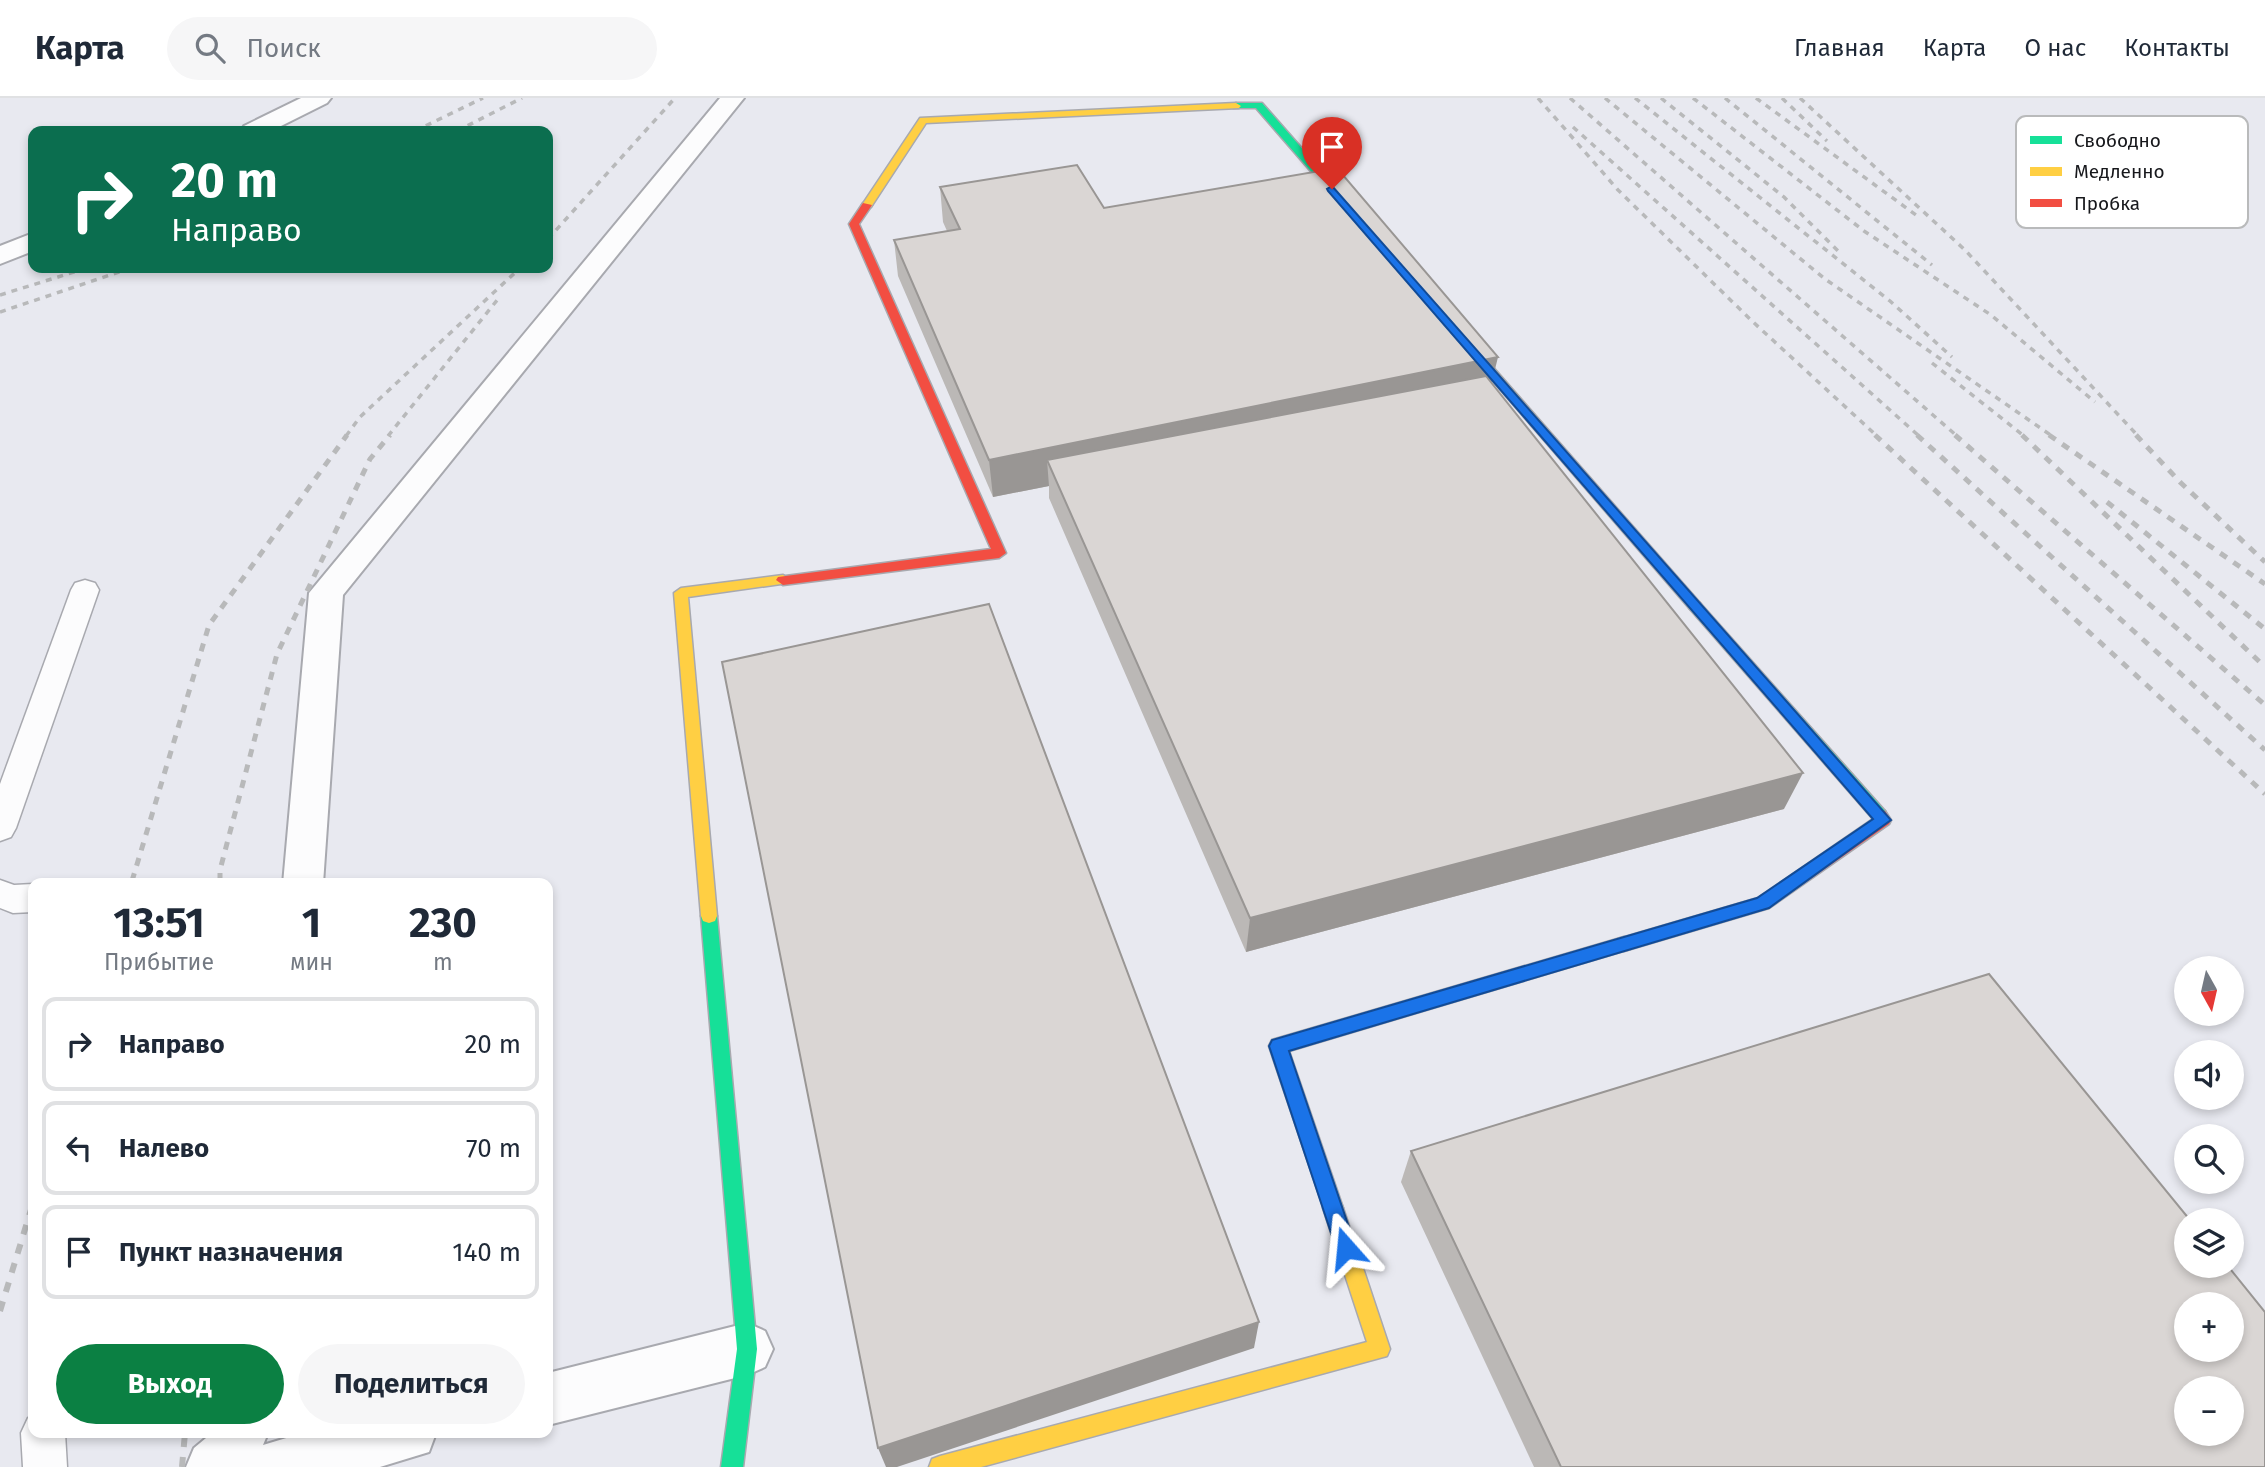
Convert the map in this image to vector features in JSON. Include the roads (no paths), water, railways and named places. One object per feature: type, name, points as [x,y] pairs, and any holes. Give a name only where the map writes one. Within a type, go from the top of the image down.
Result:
[{"type":"street","points":[[263,126],[319,98]]},
{"type":"street","points":[[303,878],[326,593],[732,98]]},
{"type":"street","points":[[732,1467],[747,1349],[681,593],[999,553],[854,224],[923,120],[1259,105],[1360,220]]},
{"type":"street","points":[[0,256],[28,243]]},
{"type":"street","points":[[940,1467],[1380,1349],[1278,1046],[1763,903],[1883,820],[1451,326]]},
{"type":"street","points":[[553,1398],[747,1349]]},
{"type":"street","points":[[213,1467],[229,1455],[239,1438]]},
{"type":"street","points":[[275,1467],[390,1438]]},
{"type":"lane","points":[[0,828],[85,590]]},
{"type":"lane","points":[[0,894],[13,899],[28,898]]},
{"type":"lane","points":[[43,1438],[46,1467]]},
{"type":"railway","points":[[425,126],[483,98]]},
{"type":"railway","points":[[467,126],[522,98]]},
{"type":"railway","points":[[553,233],[675,98]]},
{"type":"railway","points":[[1538,98],[1618,190],[1752,321],[1877,436]]},
{"type":"railway","points":[[1570,98],[1957,436]]},
{"type":"railway","points":[[1605,98],[1825,279],[2052,436]]},
{"type":"railway","points":[[1635,98],[1890,301],[1952,357]]},
{"type":"railway","points":[[1661,98],[1784,197],[1841,254]]},
{"type":"railway","points":[[1693,98],[1864,231],[1991,315],[2095,402]]},
{"type":"railway","points":[[1725,98],[1932,265]]},
{"type":"railway","points":[[1756,98],[1916,215]]},
{"type":"railway","points":[[1782,98],[1827,141]]},
{"type":"railway","points":[[1800,98],[1965,250],[2138,436]]},
{"type":"railway","points":[[1573,127],[1919,436]]},
{"type":"railway","points":[[0,295],[71,273]]},
{"type":"railway","points":[[0,312],[116,273]]},
{"type":"railway","points":[[346,436],[360,417],[515,273]]},
{"type":"railway","points":[[388,436],[498,299]]},
{"type":"railway","points":[[1932,363],[2024,436]]},
{"type":"railway","points":[[133,878],[209,625],[347,435]]},
{"type":"railway","points":[[220,878],[277,654],[370,459],[390,435]]},
{"type":"railway","points":[[1875,435],[2265,794]]},
{"type":"railway","points":[[1917,435],[2265,750]]},
{"type":"railway","points":[[1955,435],[2265,705]]},
{"type":"railway","points":[[2022,435],[2265,667]]},
{"type":"railway","points":[[2049,435],[2265,584]]},
{"type":"railway","points":[[2136,435],[2181,483],[2265,562]]},
{"type":"railway","points":[[2107,502],[2265,629]]},
{"type":"railway","points":[[0,1311],[28,1219]]},
{"type":"railway","points":[[182,1467],[185,1438]]}]
